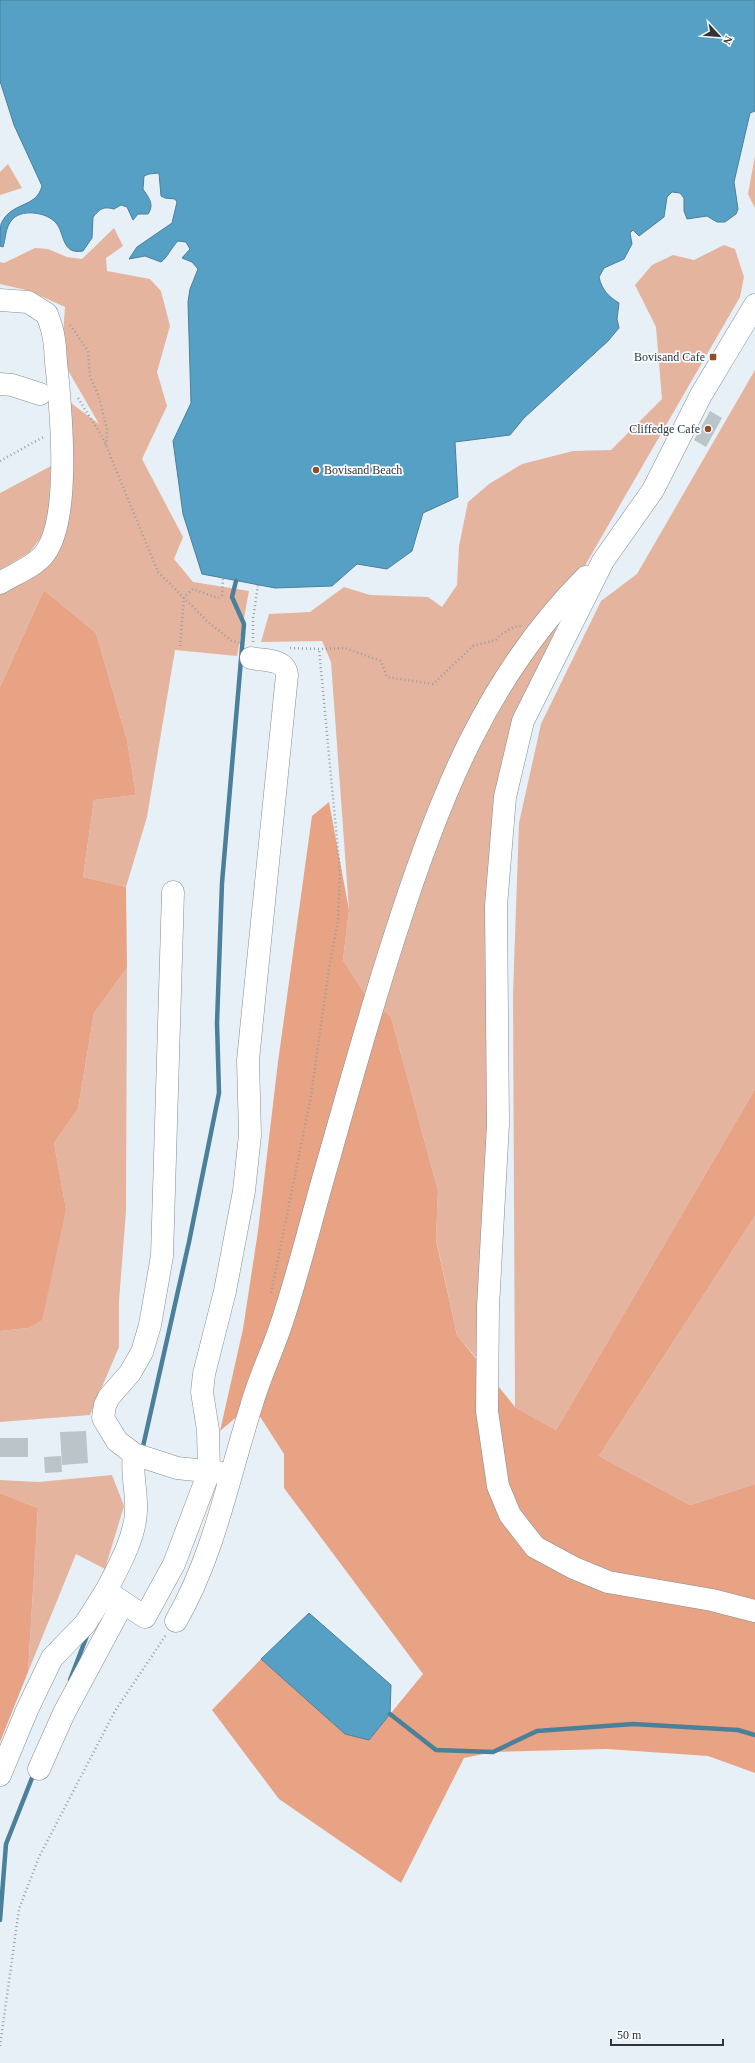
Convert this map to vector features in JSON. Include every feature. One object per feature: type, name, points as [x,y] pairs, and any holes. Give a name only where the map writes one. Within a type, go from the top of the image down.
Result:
[{"type":"street","points":[[0,300],[28,302],[47,314],[53,335],[58,393],[60,498],[55,530],[45,553],[33,563],[0,583]]},
{"type":"street","points":[[176,1621],[192,1593],[206,1556],[252,1404],[282,1322],[376,994],[417,866],[456,769],[492,697],[531,640],[570,593],[602,561],[653,490],[701,395],[755,306]]},
{"type":"street","points":[[0,384],[58,393]]},
{"type":"street","points":[[602,561],[523,721],[505,797],[496,906],[498,1124],[488,1315],[487,1411],[498,1486],[510,1515],[535,1547],[574,1568],[608,1582],[712,1600],[755,1611]]},
{"type":"street","points":[[115,1597],[145,1617],[174,1564],[209,1472],[208,1430],[202,1392],[204,1374],[228,1276],[244,1192],[250,1135],[248,1060],[287,675],[286,669],[283,665],[252,651]]},
{"type":"street","points":[[173,892],[162,1256],[150,1325],[142,1352],[130,1373],[109,1396],[102,1413],[106,1426],[117,1441],[134,1454],[177,1468],[221,1474],[231,1470]]},
{"type":"street","points":[[39,1770],[115,1597],[136,1511],[132,1466],[134,1454]]},
{"type":"street","points":[[0,1775],[27,1710],[52,1658],[85,1624],[115,1597]]},
{"type":"path","points":[[68,322],[88,351],[90,376],[99,397],[107,429],[106,448]]},
{"type":"path","points":[[58,393],[103,438],[158,572],[212,625],[232,641],[236,642]]},
{"type":"path","points":[[0,460],[49,434]]},
{"type":"path","points":[[180,646],[184,598],[193,589],[218,598],[222,595],[223,578]]},
{"type":"path","points":[[252,651],[253,619],[258,585]]},
{"type":"path","points":[[290,648],[345,648],[381,661],[387,677],[433,684],[473,646],[496,640],[514,627],[527,626]]},
{"type":"path","points":[[270,1296],[311,1096],[329,968],[338,921],[340,872],[319,649]]},
{"type":"path","points":[[0,2046],[19,1909],[39,1857],[115,1711],[176,1621]]},
{"type":"shaded area","points":[[755,156],[755,208],[748,194]]},
{"type":"shaded area","points":[[8,164],[22,188],[0,195],[0,172]]},
{"type":"shaded area","points":[[114,228],[123,246],[106,258],[107,271],[150,279],[161,291],[170,326],[157,372],[167,406],[142,459],[183,537],[174,559],[193,582],[249,591],[237,656],[175,650],[147,817],[126,887],[83,877],[94,800],[136,795],[127,740],[96,633],[44,590],[0,687],[0,586],[53,552],[67,400],[99,424],[69,372],[62,350],[65,307],[30,291],[0,284],[0,262],[4,263],[35,248],[48,249],[67,257],[82,259]]},
{"type":"shaded area","points":[[724,245],[735,249],[744,277],[740,297],[579,576],[519,713],[490,1132],[479,1361],[457,1335],[436,1239],[438,1191],[391,1017],[365,994],[343,960],[349,910],[331,662],[322,641],[261,642],[269,614],[310,612],[344,587],[370,595],[428,597],[442,607],[457,585],[459,546],[468,502],[489,484],[522,464],[573,451],[611,450],[662,399],[656,327],[635,285],[652,265],[673,255],[694,260]]},
{"type":"shaded area","points":[[755,370],[755,1089],[556,1430],[515,1407],[513,993],[519,823],[541,724],[601,601],[637,574]]},
{"type":"shaded area","points":[[51,466],[48,528],[30,552],[0,570],[0,493]]},
{"type":"shaded area","points":[[44,590],[96,633],[127,740],[136,795],[94,800],[83,877],[126,887],[127,968],[94,1013],[78,1109],[54,1143],[66,1209],[42,1320],[28,1328],[0,1331],[0,687]]},
{"type":"shaded area","points":[[329,802],[349,910],[343,960],[365,994],[391,1017],[438,1191],[436,1240],[457,1335],[515,1407],[556,1430],[755,1089],[755,1216],[599,1456],[690,1505],[755,1484],[755,1773],[708,1756],[607,1749],[493,1752],[464,1758],[401,1883],[279,1799],[212,1710],[261,1659],[345,1734],[369,1740],[423,1674],[284,1488],[284,1454],[252,1404],[220,1431],[243,1329],[258,1231],[278,1062],[312,816]]},
{"type":"shaded area","points":[[127,968],[126,1211],[119,1301],[119,1347],[90,1415],[0,1422],[0,1331],[28,1328],[66,1209],[54,1143],[78,1109],[94,1013]]},
{"type":"shaded area","points":[[755,1216],[755,1484],[690,1505],[599,1456]]},
{"type":"shaded area","points":[[112,1475],[124,1506],[105,1569],[76,1554],[28,1672],[38,1508],[0,1493],[0,1480],[38,1482]]},
{"type":"shaded area","points":[[0,1493],[38,1508],[28,1672],[0,1742]]},
{"type":"water","points":[[0,0],[755,0],[755,111],[750,113],[734,182],[738,209],[736,214],[725,222],[717,222],[707,216],[687,219],[684,211],[684,198],[680,193],[672,192],[667,197],[664,217],[639,236],[633,230],[630,233],[632,244],[624,259],[604,268],[599,277],[606,292],[619,303],[617,319],[619,328],[608,341],[524,418],[510,435],[455,442],[458,497],[423,513],[412,551],[387,569],[357,564],[332,586],[275,588],[202,574],[183,514],[173,441],[191,403],[188,302],[190,289],[198,269],[192,262],[182,258],[190,249],[186,242],[178,241],[161,262],[145,256],[129,259],[137,247],[172,223],[177,202],[175,199],[161,196],[159,173],[149,174],[144,176],[143,189],[151,204],[148,214],[138,214],[133,220],[127,207],[121,205],[114,209],[102,209],[93,217],[92,238],[83,251],[71,250],[67,247],[56,223],[46,216],[34,213],[21,214],[15,217],[8,227],[3,247],[0,246],[1,224],[5,217],[34,198],[39,193],[42,186],[14,125],[0,81]]},
{"type":"water","points":[[309,1613],[391,1685],[390,1714],[369,1740],[345,1734],[261,1659]]},
{"type":"building","name":"Cliffedge Cafe","points":[[710,411],[722,418],[706,447],[694,440]]},
{"type":"building","points":[[86,1431],[88,1463],[62,1465],[60,1432]]},
{"type":"building","points":[[0,1438],[28,1438],[28,1457],[0,1457]]},
{"type":"building","points":[[61,1456],[62,1472],[45,1473],[44,1457]]},
{"type":"waterway","points":[[142,1451],[189,1242],[219,1093],[217,1023],[222,883],[244,624],[232,597],[236,581]]},
{"type":"waterway","points":[[70,1680],[88,1633]]},
{"type":"waterway","points":[[390,1714],[436,1750],[493,1752],[537,1731],[633,1724],[738,1730],[755,1735]]},
{"type":"waterway","points":[[0,1920],[6,1844],[34,1773]]},
{"type":"place","name":"Bovisand Cafe","points":[[713,357]]},
{"type":"place","name":"Cliffedge Cafe","points":[[708,429]]},
{"type":"place","name":"Bovisand Beach","points":[[316,470]]}]
